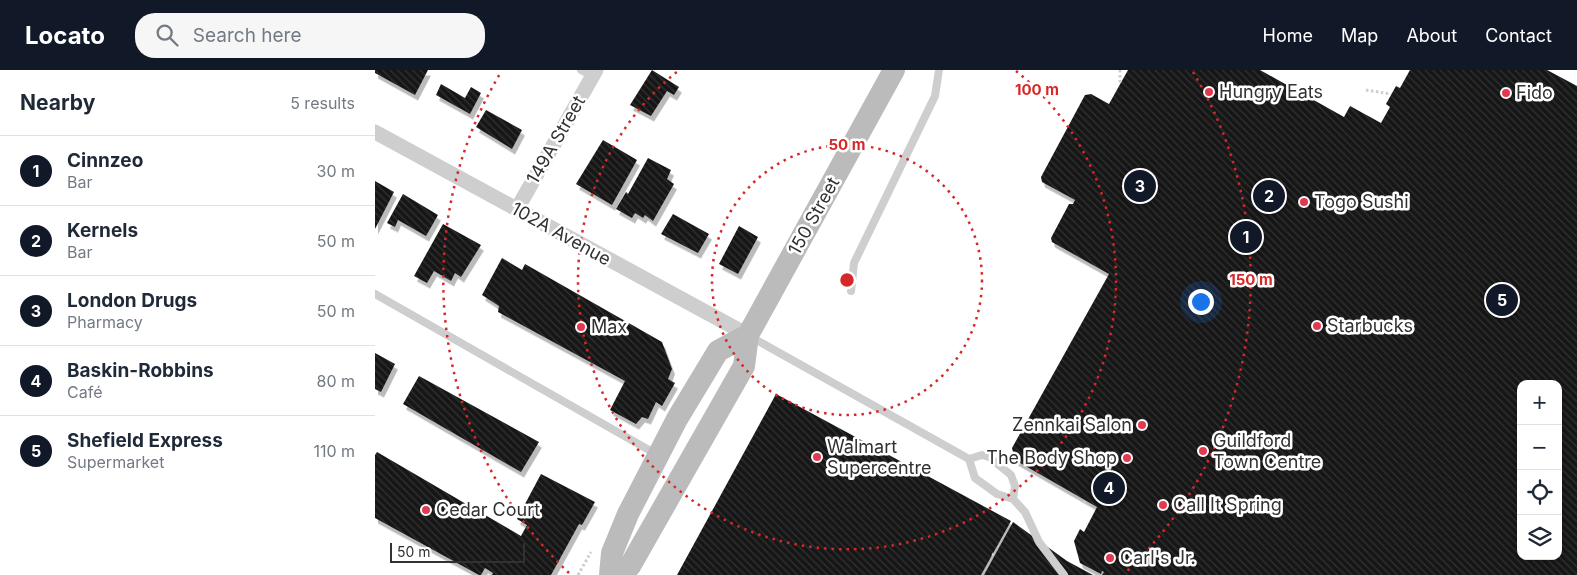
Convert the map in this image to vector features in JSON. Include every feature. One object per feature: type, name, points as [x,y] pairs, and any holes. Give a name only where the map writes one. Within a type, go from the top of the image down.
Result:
[{"type":"main road","name":"150 Street","points":[[621,575],[630,566],[744,366],[748,336],[892,71]]},
{"type":"main road","points":[[610,575],[612,554],[628,514],[657,455],[719,351],[748,336]]},
{"type":"street","name":"149A Street","points":[[517,209],[589,72]]},
{"type":"street","name":"102A Avenue","points":[[375,132],[748,336]]},
{"type":"lane","points":[[851,291],[854,263],[935,96],[939,70]]},
{"type":"lane","points":[[375,294],[657,455]]},
{"type":"lane","points":[[748,336],[969,459],[982,456],[989,457],[1011,475],[1015,486],[1013,499]]},
{"type":"lane","points":[[969,459],[975,478],[997,494],[1013,499],[1025,512],[1039,542],[1064,575]]},
{"type":"path","points":[[1119,70],[1120,85]]},
{"type":"path","points":[[1365,90],[1391,94]]},
{"type":"building","points":[[375,70],[428,70],[415,95],[375,73]]},
{"type":"building","points":[[652,70],[679,87],[674,95],[667,91],[651,116],[630,105]]},
{"type":"building","points":[[1128,70],[1260,70],[1344,117],[1350,106],[1381,123],[1390,107],[1386,104],[1396,86],[1400,88],[1410,70],[1547,70],[1577,86],[1577,575],[1102,575],[1104,572],[1102,571],[1101,574],[1080,563],[1074,541],[1080,529],[1084,532],[1097,507],[1015,460],[1012,448],[1109,274],[1052,242],[1051,238],[1069,204],[1073,204],[1075,200],[1042,182],[1041,177],[1085,95],[1091,94],[1109,104]]},
{"type":"building","points":[[441,84],[465,98],[471,87],[481,93],[470,114],[436,95]]},
{"type":"building","points":[[486,110],[522,130],[512,149],[476,127]]},
{"type":"building","points":[[603,140],[637,160],[612,205],[576,184]]},
{"type":"building","points":[[648,158],[671,170],[667,179],[674,184],[653,221],[645,215],[643,218],[635,213],[632,218],[616,209],[626,192],[628,194]]},
{"type":"building","points":[[375,181],[394,192],[375,229]]},
{"type":"building","points":[[403,194],[438,215],[426,236],[398,220],[395,227],[387,223]]},
{"type":"building","points":[[673,214],[709,234],[698,253],[661,234]]},
{"type":"building","points":[[443,224],[481,245],[461,277],[455,273],[451,281],[434,271],[427,283],[414,276]]},
{"type":"building","points":[[739,226],[758,237],[738,274],[719,264]]},
{"type":"building","name":"Max","points":[[502,258],[522,270],[525,264],[662,342],[672,369],[668,379],[675,383],[662,406],[656,402],[648,419],[642,417],[636,424],[610,410],[625,381],[498,312],[499,306],[482,295]]},
{"type":"building","points":[[375,353],[395,364],[381,392],[375,389]]},
{"type":"building","points":[[419,376],[539,442],[521,472],[403,404]]},
{"type":"building","name":"Walmart Supercentre","points":[[776,394],[1011,521],[981,575],[677,575]]},
{"type":"building","name":"Cedar Court","points":[[377,452],[521,536],[527,525],[517,519],[541,474],[595,502],[582,525],[579,524],[551,575],[492,575],[493,573],[485,568],[481,575],[479,575],[375,518],[375,455]]},
{"type":"building","points":[[1013,522],[1067,561],[1093,575],[984,575]]},
{"type":"place","name":"Hungry Eats","points":[[1209,92]]},
{"type":"place","name":"Fido","points":[[1506,93]]},
{"type":"place","name":"London Drugs","points":[[1140,186]]},
{"type":"place","name":"Kernels","points":[[1269,196]]},
{"type":"place","name":"Togo Sushi","points":[[1304,202]]},
{"type":"place","name":"Cinnzeo","points":[[1246,237]]},
{"type":"place","name":"Shefield Express","points":[[1502,300]]},
{"type":"place","name":"Starbucks","points":[[1317,326]]},
{"type":"place","name":"Max","points":[[581,327]]},
{"type":"place","name":"Zennkai Salon","points":[[1142,425]]},
{"type":"place","name":"Guildford Town Centre","points":[[1203,451]]},
{"type":"place","name":"Walmart Supercentre","points":[[817,457]]},
{"type":"place","name":"The Body Shop","points":[[1127,458]]},
{"type":"place","name":"Baskin-Robbins","points":[[1109,488]]},
{"type":"place","name":"Call It Spring","points":[[1163,505]]},
{"type":"place","name":"Cedar Court","points":[[426,510]]},
{"type":"place","name":"Carl's Jr.","points":[[1110,558]]}]
